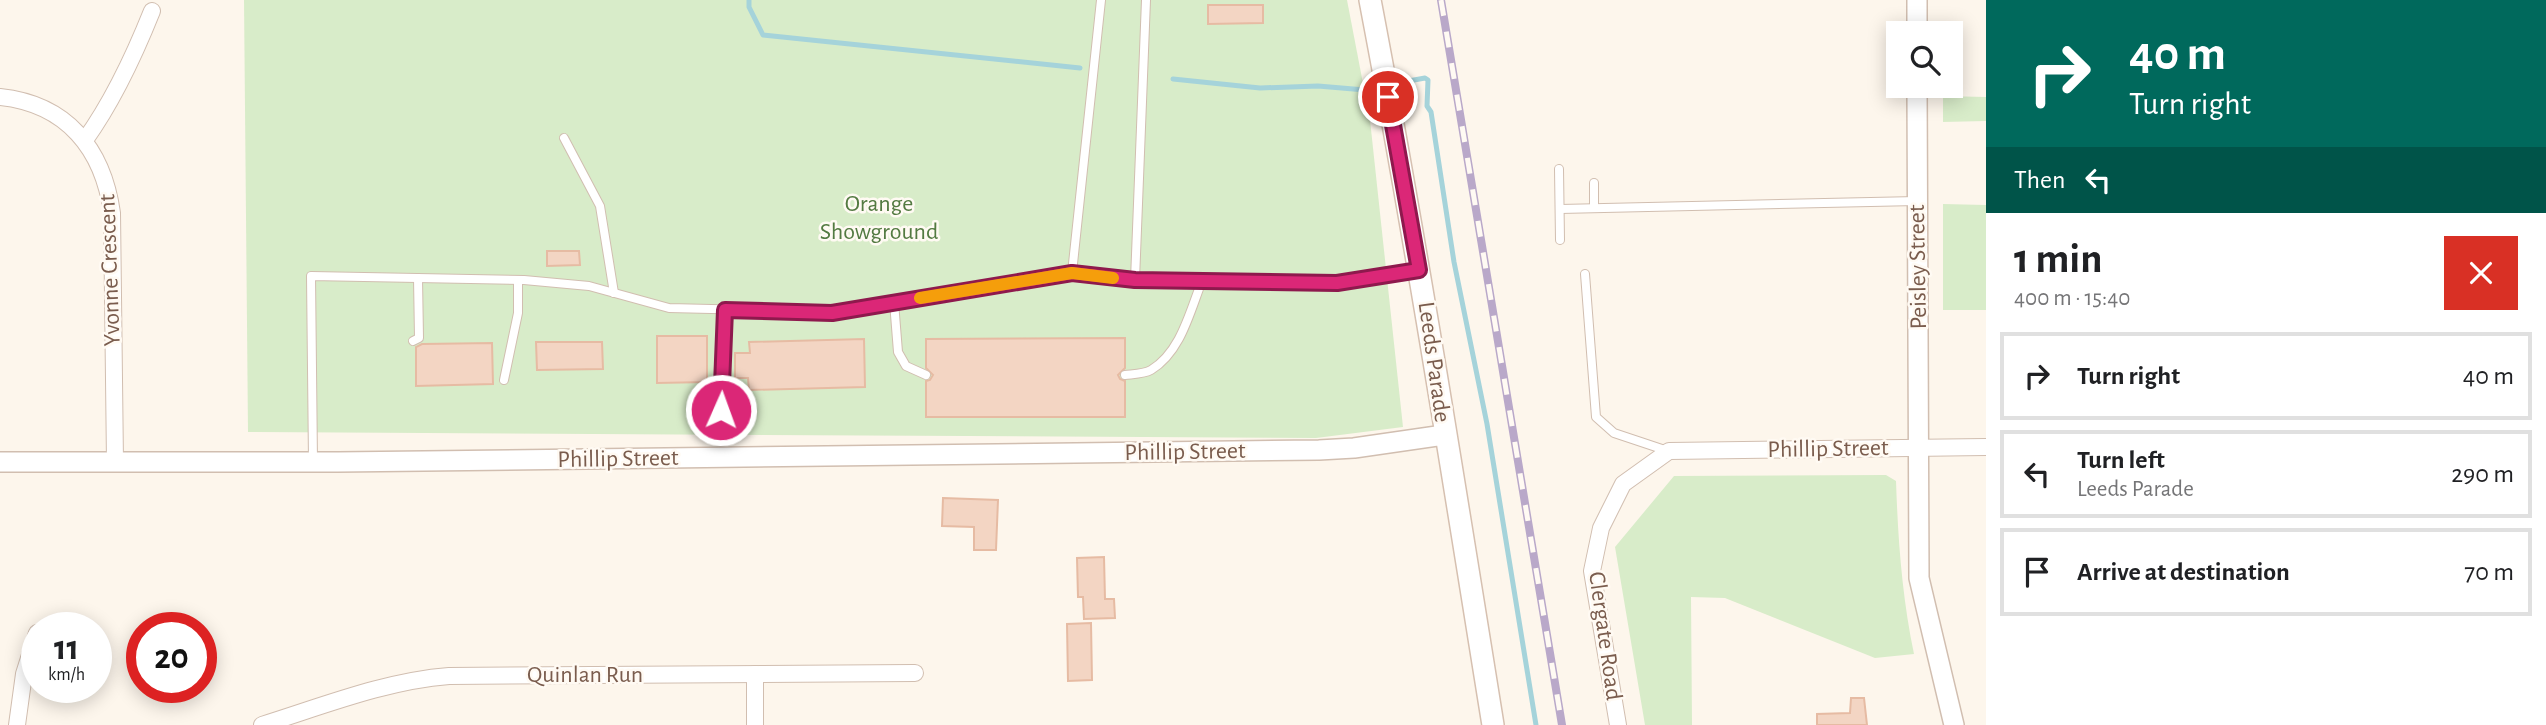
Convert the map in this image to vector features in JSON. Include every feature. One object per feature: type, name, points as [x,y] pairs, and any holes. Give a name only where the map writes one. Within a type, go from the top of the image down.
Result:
[{"type":"main road","name":"Leeds Parade","points":[[1370,0],[1419,270],[1493,725]]},
{"type":"street","points":[[1917,0],[1917,21]]},
{"type":"street","points":[[85,140],[104,111],[140,41],[152,11]]},
{"type":"street","name":"Yvonne Crescent","points":[[0,97],[33,104],[72,127],[85,140],[103,172],[112,213],[115,462]]},
{"type":"street","name":"Peisley Street","points":[[1917,98],[1919,578],[1954,725]]},
{"type":"street","name":"Phillip Street","points":[[0,462],[313,462],[1319,450],[1354,448],[1444,435]]},
{"type":"street","name":"Phillip Street","points":[[1669,451],[1986,447]]},
{"type":"street","name":"Clergate Road","points":[[1618,725],[1592,571],[1601,528],[1623,484],[1669,451]]},
{"type":"street","name":"Quinlan Run","points":[[262,725],[380,688],[434,677],[915,673]]},
{"type":"street","points":[[755,674],[755,725]]},
{"type":"street","points":[[17,725],[21,696]]},
{"type":"lane","points":[[1072,273],[1101,0]]},
{"type":"lane","points":[[1135,280],[1146,0]]},
{"type":"lane","points":[[564,138],[600,205],[614,293]]},
{"type":"lane","points":[[1559,169],[1560,240]]},
{"type":"lane","points":[[1594,183],[1594,208]]},
{"type":"lane","points":[[1560,209],[1917,201]]},
{"type":"lane","points":[[313,462],[311,276],[518,280],[589,285],[669,308],[832,313],[1072,273],[1135,280],[1337,283],[1419,270]]},
{"type":"lane","points":[[1585,274],[1596,417],[1614,433],[1669,451]]},
{"type":"lane","points":[[414,341],[419,338],[418,278]]},
{"type":"lane","points":[[504,380],[518,313],[518,280]]},
{"type":"lane","points":[[1125,375],[1150,371],[1169,356],[1182,332],[1202,281]]},
{"type":"lane","points":[[894,302],[898,352],[906,366],[926,375]]},
{"type":"lane","points":[[720,435],[725,310]]},
{"type":"green space","name":"Orange Showground","points":[[244,0],[1347,0],[1370,120],[1403,427],[1316,438],[248,432]]},
{"type":"green space","points":[[1986,97],[1986,121],[1943,122],[1943,98]]},
{"type":"green space","points":[[1943,204],[1986,205],[1986,310],[1943,310]]},
{"type":"green space","points":[[1886,475],[1896,481],[1901,568],[1914,654],[1875,658],[1725,598],[1691,597],[1692,725],[1645,725],[1615,547],[1674,476]]},
{"type":"building","points":[[1208,5],[1263,5],[1263,23],[1208,24]]},
{"type":"building","points":[[547,251],[579,251],[580,265],[547,266]]},
{"type":"building","points":[[657,336],[707,336],[707,382],[657,383]]},
{"type":"building","points":[[1125,338],[1125,368],[1118,375],[1125,381],[1125,417],[926,417],[926,381],[933,375],[926,368],[926,339]]},
{"type":"building","points":[[864,339],[865,387],[749,390],[748,378],[735,378],[735,353],[750,353],[749,342]]},
{"type":"building","points":[[536,342],[602,342],[603,369],[537,370]]},
{"type":"building","points":[[492,343],[493,384],[416,386],[416,347],[422,344]]},
{"type":"building","points":[[943,498],[998,500],[996,550],[974,550],[974,527],[942,526]]},
{"type":"building","points":[[1104,557],[1105,599],[1114,599],[1115,618],[1084,619],[1083,597],[1078,597],[1077,558]]},
{"type":"building","points":[[1091,623],[1092,680],[1068,681],[1067,624]]},
{"type":"building","points":[[1851,698],[1864,698],[1867,725],[1817,725],[1817,714],[1850,713]]},
{"type":"waterway","points":[[749,0],[749,7],[763,35],[1080,68]]},
{"type":"waterway","points":[[1403,82],[1425,78],[1428,80],[1427,106],[1431,112],[1454,262],[1487,424],[1536,725]]},
{"type":"waterway","points":[[1173,79],[1260,88],[1318,86],[1365,90]]},
{"type":"railway","points":[[1441,0],[1562,725]]},
{"type":"slow traffic","points":[[920,298],[1072,273],[1113,278]]},
{"type":"route","points":[[721,410],[725,310],[832,313],[1072,273],[1135,280],[1337,283],[1419,270],[1388,97]]}]
